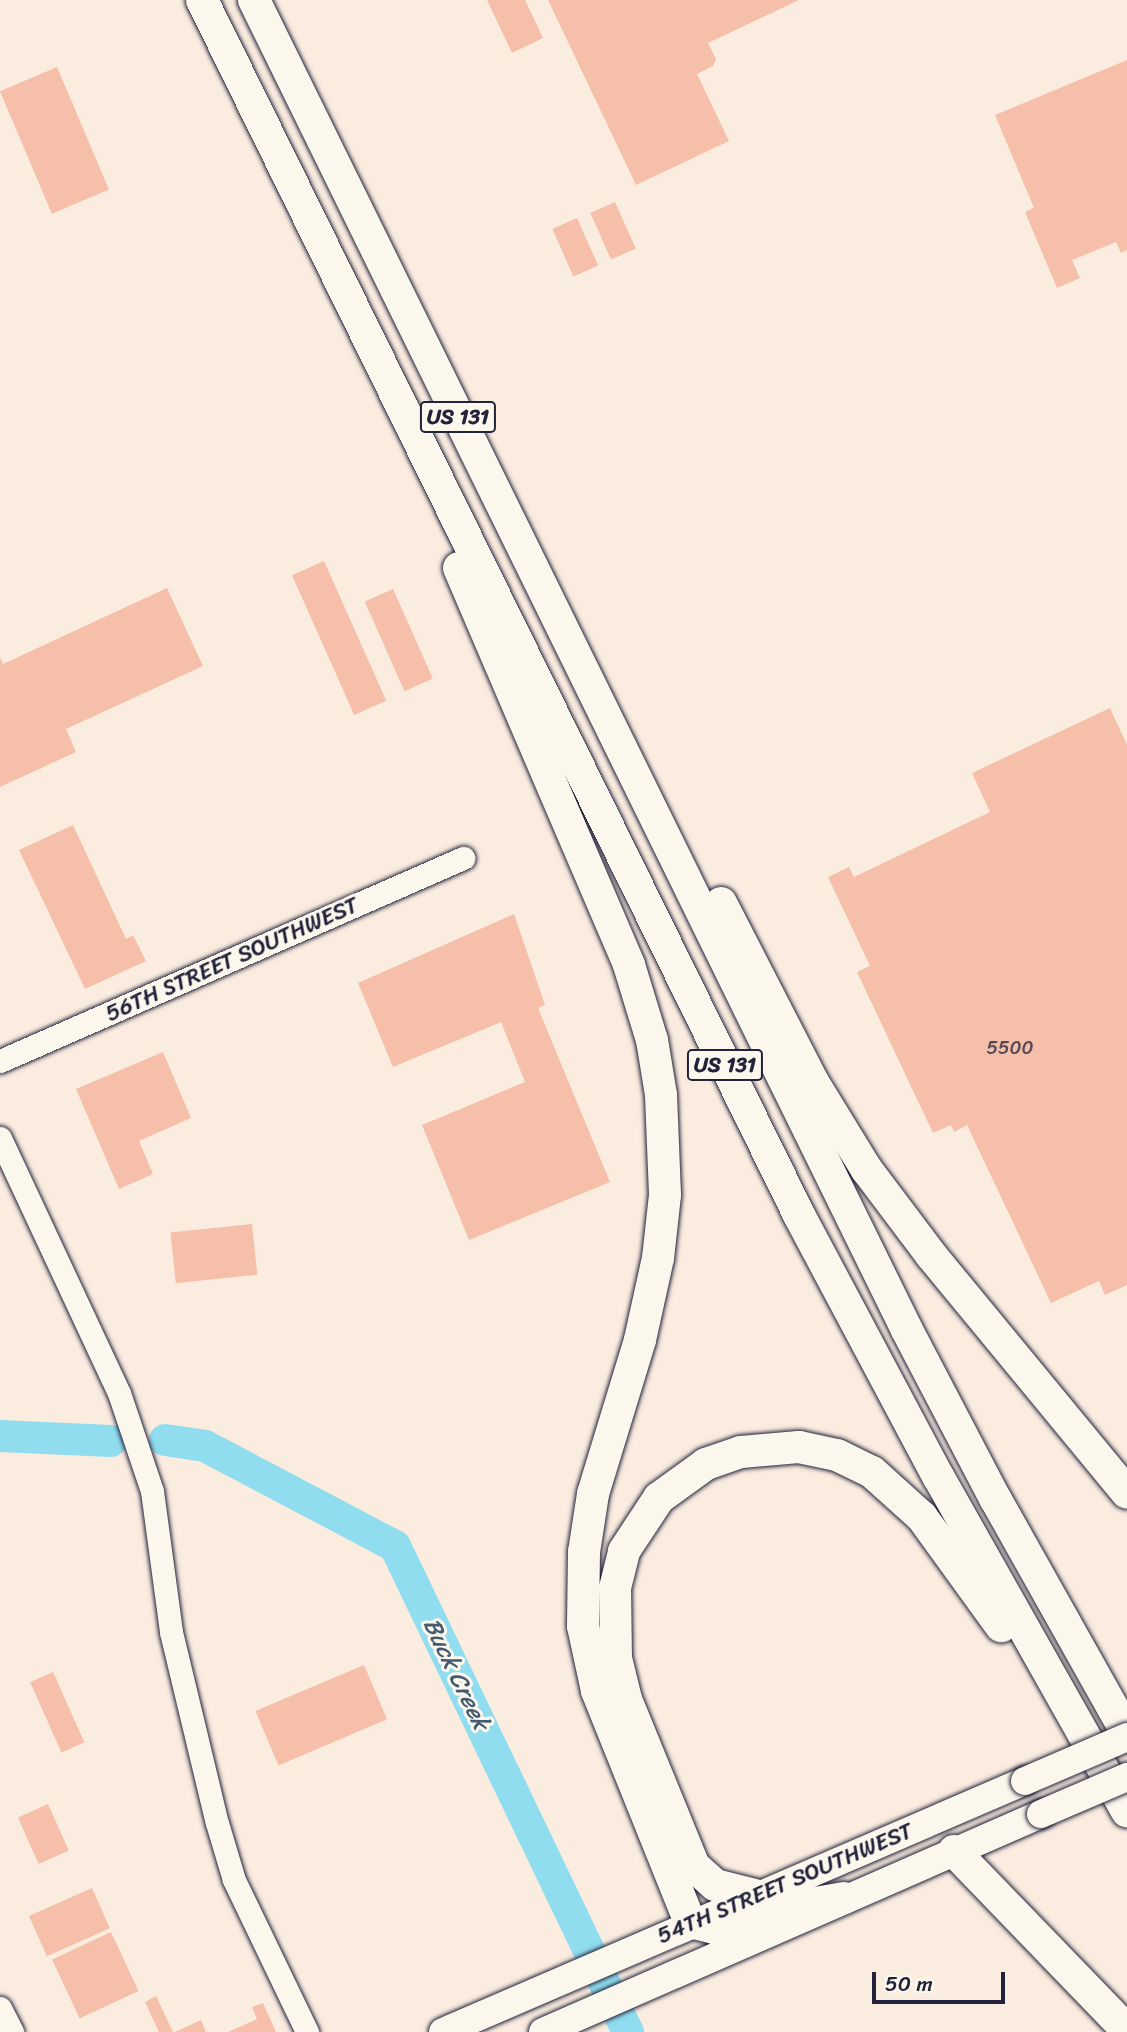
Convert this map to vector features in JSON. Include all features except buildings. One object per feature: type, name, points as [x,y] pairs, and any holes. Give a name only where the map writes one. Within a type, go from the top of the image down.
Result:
[{"type":"highway","name":"US 131","points":[[202,0],[799,1215],[1098,1764],[1127,1811]]},
{"type":"highway","name":"US 131","points":[[254,0],[901,1318],[1089,1671],[1127,1735]]},
{"type":"highway","points":[[263,0],[295,83]]},
{"type":"highway","points":[[351,304],[621,944],[652,1040],[664,1146],[659,1258],[640,1340],[593,1494],[582,1601],[586,1647],[604,1714],[690,1922],[714,1928],[786,1908],[844,1898]]},
{"type":"highway","points":[[622,750],[706,876],[813,1082],[861,1162],[931,1255],[1127,1493]]},
{"type":"highway","points":[[755,1895],[715,1885],[694,1866],[642,1744],[616,1658],[615,1588],[624,1551],[659,1498],[682,1478],[721,1458],[764,1448],[799,1447],[847,1459],[892,1488],[939,1538],[1098,1764]]},
{"type":"highway","points":[[1089,1671],[1127,1724]]},
{"type":"highway","points":[[954,1851],[1127,2030]]},
{"type":"main road","name":"54TH STREET SOUTHWEST","points":[[443,2032],[573,1978],[690,1922],[1026,1781],[1127,1735]]},
{"type":"main road","name":"54TH STREET SOUTHWEST","points":[[544,2032],[844,1898],[1127,1777]]},
{"type":"street","name":"56TH STREET SOUTHWEST","points":[[0,1061],[463,858]]},
{"type":"street","points":[[0,1138],[119,1393],[152,1491],[171,1632],[224,1847],[234,1880],[307,2032]]},
{"type":"street","points":[[0,2008],[12,2032]]},
{"type":"waterway","name":"Buck Creek","points":[[0,1436],[111,1441]]},
{"type":"waterway","name":"Buck Creek","points":[[165,1440],[205,1446],[395,1546],[628,2032]]}]
